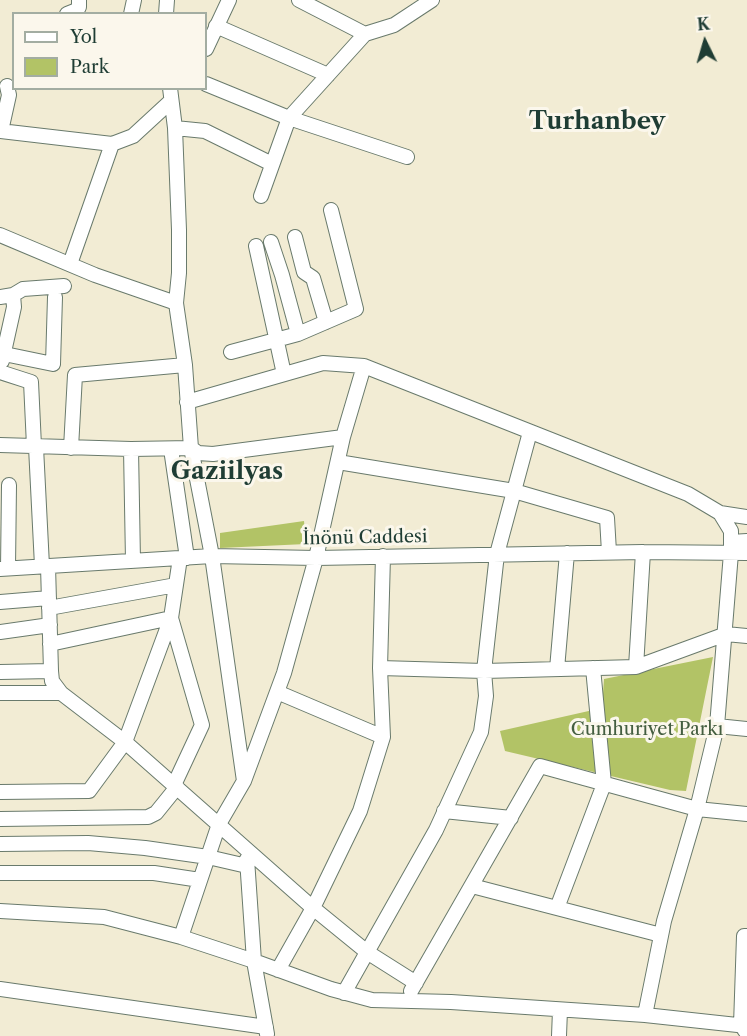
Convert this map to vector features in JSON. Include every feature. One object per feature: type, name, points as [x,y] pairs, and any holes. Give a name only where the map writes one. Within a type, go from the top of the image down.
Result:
[{"type":"street","points":[[72,12],[79,7],[79,0]]},
{"type":"street","points":[[207,48],[229,0]]},
{"type":"street","points":[[302,0],[365,34]]},
{"type":"street","points":[[261,196],[289,118],[365,34],[394,26],[432,0]]},
{"type":"street","points":[[216,26],[328,75]]},
{"type":"street","points":[[207,84],[289,118],[407,157]]},
{"type":"street","points":[[7,85],[9,95],[1,131],[112,144],[133,136],[170,95]]},
{"type":"street","points":[[170,95],[175,129],[179,273],[176,303],[185,365],[191,448],[212,556],[244,782]]},
{"type":"street","points":[[175,129],[205,131],[272,164]]},
{"type":"street","points":[[70,264],[112,144]]},
{"type":"street","points":[[231,352],[298,334],[356,309],[331,210]]},
{"type":"street","points":[[0,235],[120,285],[176,303]]},
{"type":"street","points":[[294,237],[304,272],[313,278],[326,322]]},
{"type":"street","points":[[271,242],[298,334]]},
{"type":"street","points":[[256,246],[284,374]]},
{"type":"street","points":[[264,279],[282,275]]},
{"type":"street","points":[[2,353],[52,364],[60,292],[23,290],[7,296],[14,307],[2,353],[0,371],[31,382],[49,603],[52,681],[61,693],[125,742],[313,908],[367,952],[416,983]]},
{"type":"street","points":[[188,402],[322,363],[364,366],[688,494],[720,513],[747,517]]},
{"type":"street","points":[[70,448],[75,375],[185,365]]},
{"type":"street","points":[[181,937],[219,824],[244,782],[277,693],[316,558],[343,437],[364,366]]},
{"type":"street","points":[[344,993],[436,830],[481,732],[486,696],[484,671],[497,554],[530,432]]},
{"type":"street","points":[[0,445],[131,449],[191,448],[198,453],[213,454],[343,437]]},
{"type":"street","points":[[131,449],[133,561]]},
{"type":"street","points":[[0,792],[89,791],[125,742],[171,618],[183,558],[171,449]]},
{"type":"street","points":[[338,462],[514,491],[608,518],[609,552]]},
{"type":"street","points":[[4,569],[9,485]]},
{"type":"street","points":[[645,1015],[661,935],[697,810],[717,726],[731,547],[731,531],[720,513]]},
{"type":"street","points":[[731,547],[747,541]]},
{"type":"street","points":[[731,547],[747,553]]},
{"type":"street","name":"İnönü Caddesi","points":[[4,569],[212,556],[316,558],[643,552],[731,547]]},
{"type":"street","points":[[636,667],[643,552]]},
{"type":"street","points":[[557,669],[567,553]]},
{"type":"street","points":[[278,969],[313,908],[360,811],[383,737],[380,668],[383,556]]},
{"type":"street","points":[[0,602],[49,603],[176,585]]},
{"type":"street","points":[[50,644],[171,618]]},
{"type":"street","points":[[0,819],[146,818],[156,813],[176,786],[202,725],[171,618]]},
{"type":"street","points":[[0,632],[50,625]]},
{"type":"street","points":[[380,668],[484,671],[636,667],[726,634],[747,636]]},
{"type":"street","points":[[557,908],[604,784],[593,668]]},
{"type":"street","points":[[0,672],[51,671]]},
{"type":"street","points":[[0,693],[61,693]]},
{"type":"street","points":[[277,693],[383,737]]},
{"type":"street","points":[[717,726],[747,729]]},
{"type":"street","points":[[406,1001],[540,766],[697,810],[747,814]]},
{"type":"street","points":[[444,812],[511,818]]},
{"type":"street","points":[[0,844],[88,843],[145,848],[208,857],[247,866]]},
{"type":"street","points":[[0,988],[267,1032],[254,961],[246,848]]},
{"type":"street","points":[[0,873],[154,873],[200,880]]},
{"type":"street","points":[[472,886],[661,935]]},
{"type":"street","points":[[0,910],[104,917],[181,937],[344,993],[372,1000],[645,1015],[745,1028],[744,936],[747,936]]},
{"type":"street","points":[[559,1036],[560,1010]]},
{"type":"green space","points":[[304,521],[306,544],[220,548],[220,533]]},
{"type":"green space","name":"Cumhuriyet Parkı","points":[[713,657],[686,791],[670,790],[505,751],[500,731],[602,708],[604,679]]},
{"type":"district","name":"Turhanbey","points":[[597,122]]},
{"type":"district","name":"Gaziilyas","points":[[227,472]]}]
